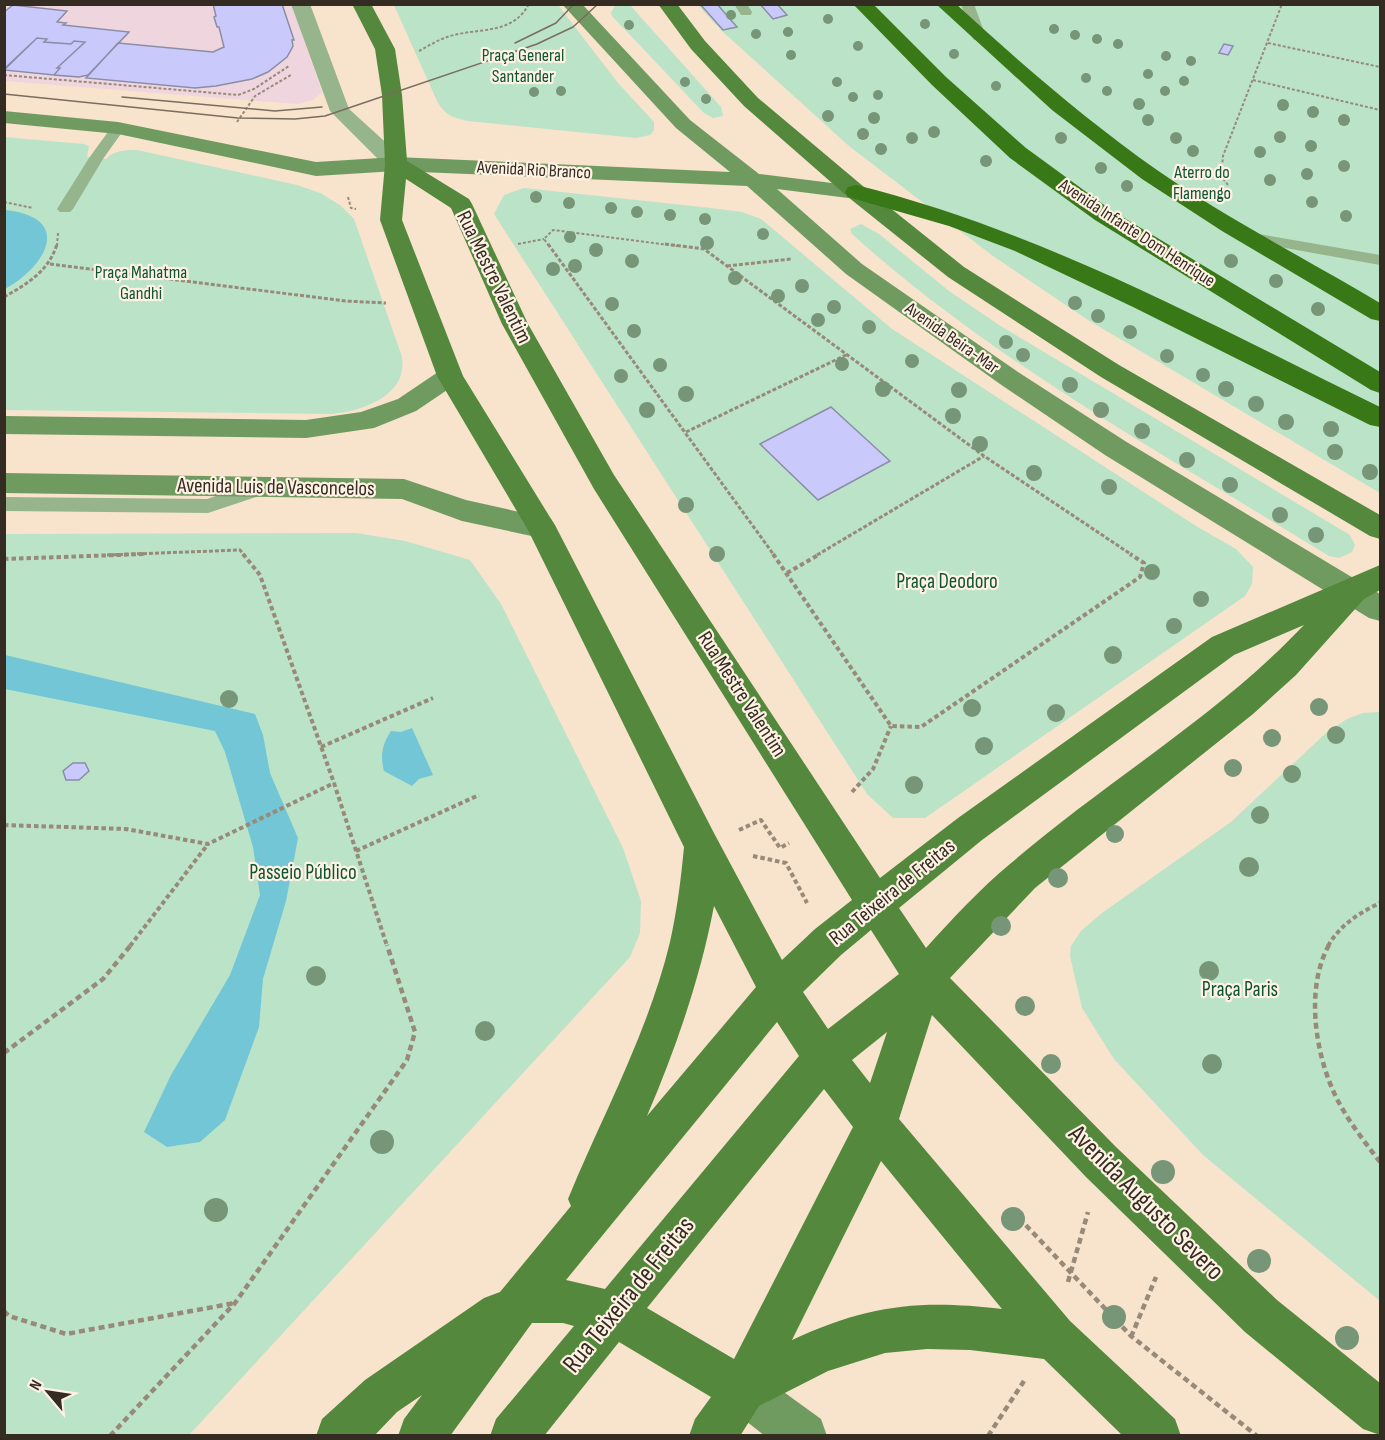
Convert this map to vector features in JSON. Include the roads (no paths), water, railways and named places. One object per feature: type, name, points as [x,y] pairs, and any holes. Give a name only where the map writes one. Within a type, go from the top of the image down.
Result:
[{"type":"highway","name":"Avenida Infante Dom Henrique","points":[[862,4],[939,81],[1001,137],[1103,215],[1380,384]]},
{"type":"highway","points":[[945,4],[980,37],[1102,140],[1181,196],[1380,313]]},
{"type":"highway","points":[[856,192],[957,221],[1023,246],[1142,301],[1380,418]]},
{"type":"main road","points":[[361,4],[385,50],[393,95],[396,164],[391,220],[450,376],[541,527],[702,846],[778,990],[824,1057],[877,1124],[1054,1337],[1158,1436]]},
{"type":"main road","points":[[667,4],[698,45],[751,102],[856,192],[956,272],[1110,371],[1380,528]]},
{"type":"main road","name":"Rua Mestre Valentim","points":[[396,164],[461,204],[515,324],[604,482],[924,979]]},
{"type":"main road","name":"Rua Teixeira de Freitas","points":[[421,1436],[521,1300],[778,990],[828,942],[970,829],[1224,646],[1262,627],[1371,593]]},
{"type":"main road","name":"Rua Teixeira de Freitas","points":[[513,1436],[824,1057],[924,979],[1022,876],[1241,704],[1371,593]]},
{"type":"main road","points":[[573,1237],[634,1096],[674,993],[696,906],[702,846]]},
{"type":"main road","name":"Rua Teixeira de Freitas","points":[[712,1436],[743,1390],[877,1124],[924,979]]},
{"type":"main road","name":"Avenida Augusto Severo","points":[[924,979],[1101,1162],[1261,1316],[1380,1412]]},
{"type":"main road","points":[[521,1300],[562,1301],[615,1314],[743,1390],[822,1348],[886,1329],[933,1327],[1054,1337]]},
{"type":"main road","name":"Rua Teixeira de Freitas","points":[[339,1436],[381,1396],[521,1300]]},
{"type":"street","points":[[300,4],[340,111],[396,164]]},
{"type":"street","name":"Avenida Beira-Mar","points":[[571,4],[683,124],[753,180],[836,254],[1009,378],[1115,448],[1371,593]]},
{"type":"street","name":"Avenida Rio Branco","points":[[4,117],[118,128],[316,169],[396,164],[753,180],[856,192]]},
{"type":"street","points":[[753,180],[786,173],[802,162],[808,151]]},
{"type":"street","points":[[4,425],[306,429],[364,421],[375,417],[407,405],[450,376]]},
{"type":"street","name":"Avenida Luis de Vasconcelos","points":[[4,483],[404,489],[462,510],[541,527]]},
{"type":"street","points":[[743,1390],[804,1436]]},
{"type":"lane","points":[[968,4],[980,37]]},
{"type":"lane","points":[[65,209],[96,158],[118,128]]},
{"type":"lane","points":[[1253,238],[1380,260]]},
{"type":"lane","points":[[4,504],[208,506],[268,486]]},
{"type":"water","points":[[5,210],[26,214],[40,222],[46,232],[47,243],[33,268],[5,289]]},
{"type":"water","points":[[5,655],[255,714],[263,735],[270,773],[298,838],[286,901],[263,979],[259,1027],[225,1120],[200,1142],[167,1147],[144,1132],[171,1075],[230,975],[260,895],[253,847],[225,752],[215,731],[5,689]]},
{"type":"water","points":[[412,728],[433,775],[419,779],[412,786],[384,771],[382,755],[391,731],[401,732]]},
{"type":"tram line","points":[[515,43],[556,23],[574,4]]},
{"type":"tram line","points":[[4,94],[238,118],[295,119],[325,116],[537,44],[573,27],[598,4]]},
{"type":"tram line","points":[[122,97],[275,111],[322,107]]},
{"type":"park label","name":"Praça General Santander","points":[[523,65]]},
{"type":"park label","name":"Aterro do Flamengo","points":[[1202,182]]},
{"type":"park label","name":"Praça Mahatma Gandhi","points":[[141,282]]},
{"type":"park label","name":"Praça Deodoro","points":[[947,581]]},
{"type":"park label","name":"Passeio Público","points":[[303,872]]},
{"type":"park label","name":"Praça Paris","points":[[1240,989]]}]
